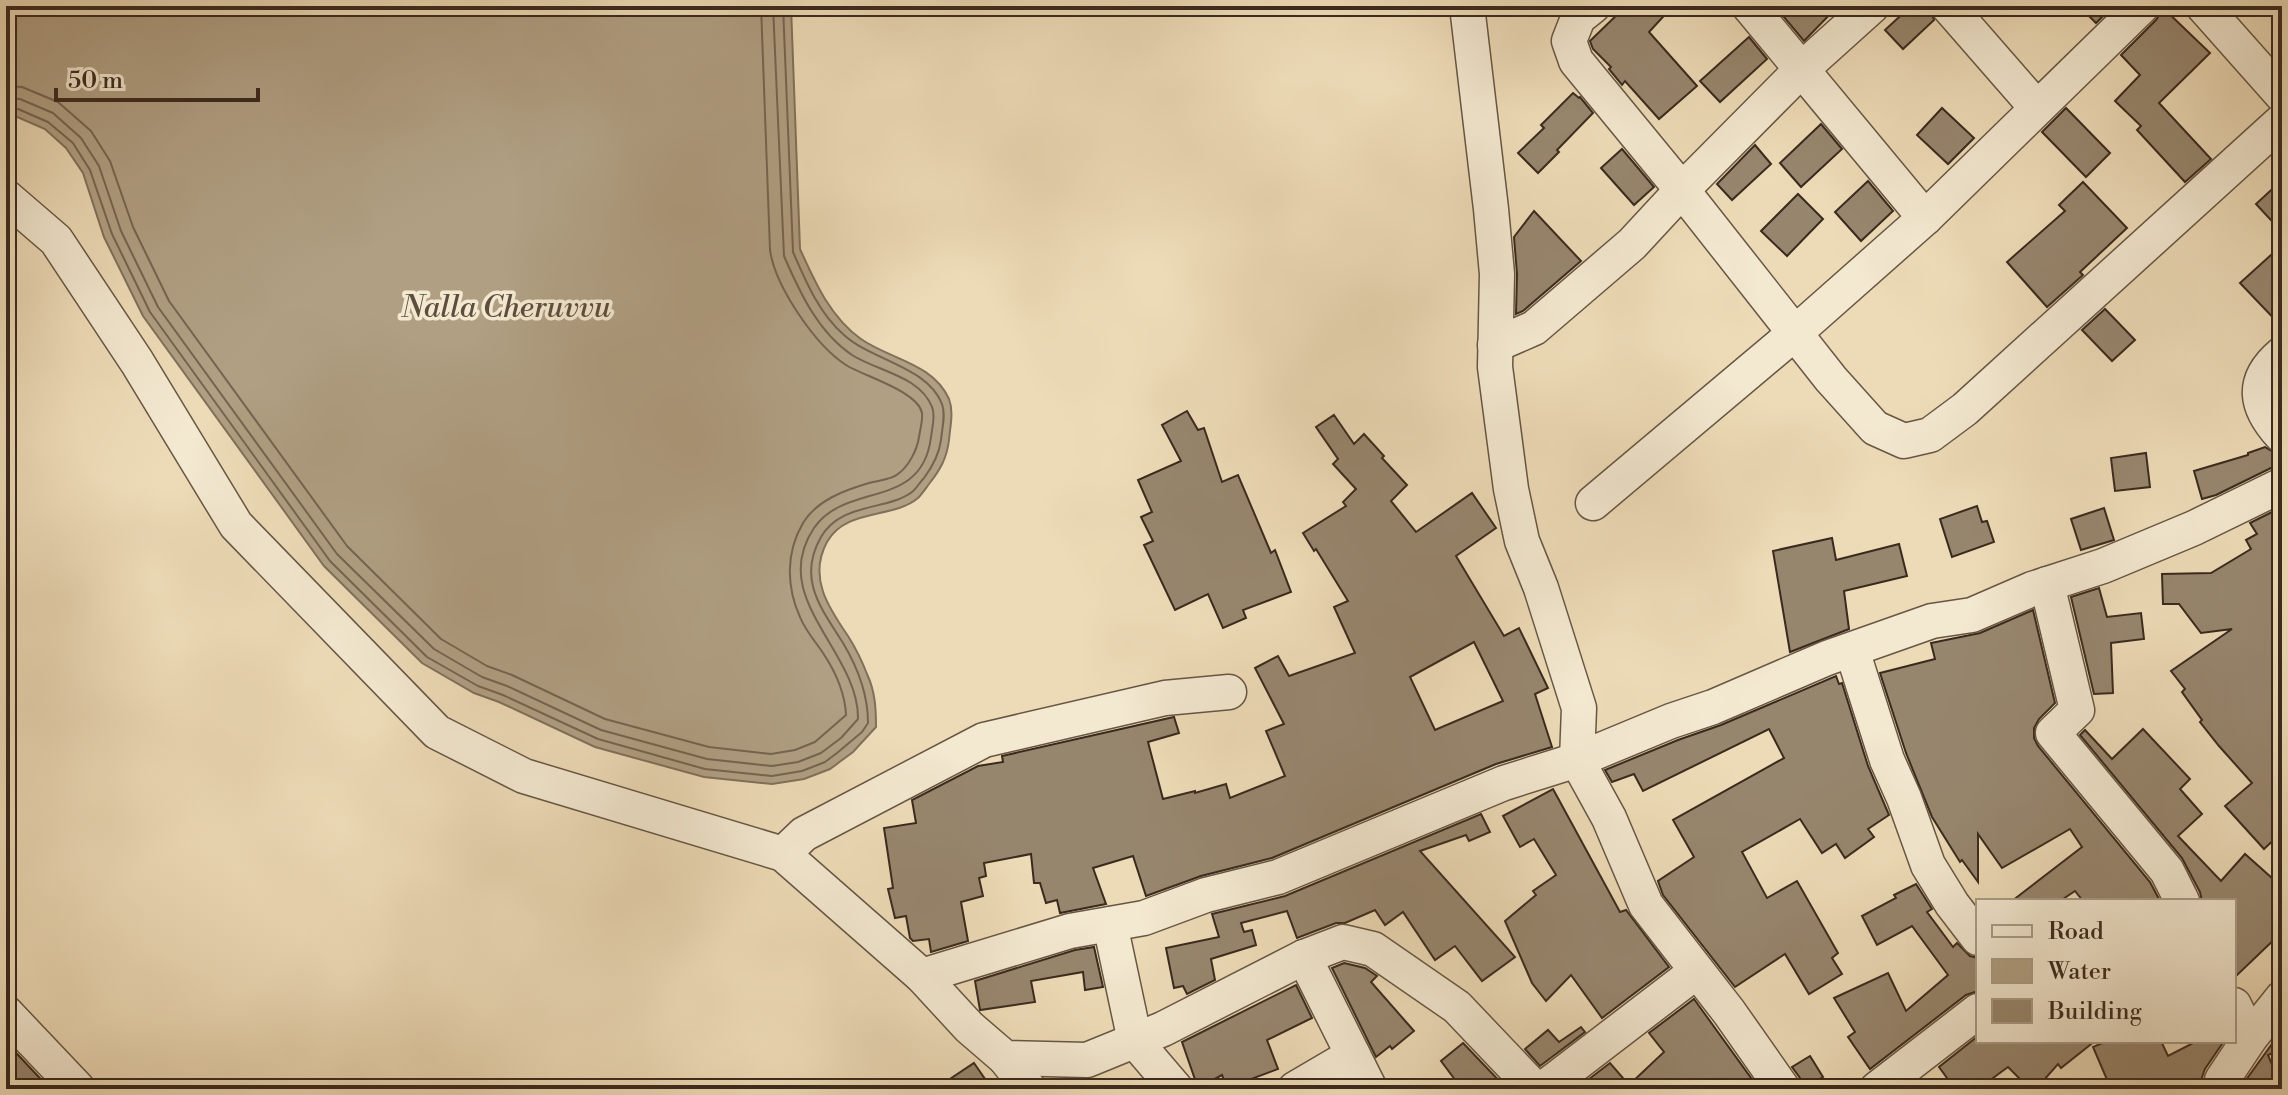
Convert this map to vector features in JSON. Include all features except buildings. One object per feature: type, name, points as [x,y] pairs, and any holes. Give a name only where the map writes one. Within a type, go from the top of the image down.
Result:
[{"type":"street","points":[[1467,6],[1497,274],[1495,367],[1511,489],[1522,541],[1541,588],[1579,708],[1577,760],[1609,818],[1646,905],[1729,1012],[1783,1089]]},
{"type":"street","points":[[1593,6],[1578,18],[1569,41],[1576,61],[1831,379],[1875,428],[1904,441],[1930,435],[1965,409],[2282,121]]},
{"type":"street","points":[[1749,6],[1925,218]]},
{"type":"street","points":[[1495,345],[1534,328],[1632,244],[1802,69],[1872,6]]},
{"type":"street","points":[[1948,6],[2037,108]]},
{"type":"street","points":[[1593,503],[1795,333],[1925,218],[2142,6]]},
{"type":"street","points":[[2203,6],[2282,95]]},
{"type":"street","points":[[6,197],[56,240],[137,362],[236,525],[437,732],[524,776],[783,854],[922,976],[969,1027],[1005,1058],[1029,1089]]},
{"type":"street","points":[[2282,354],[2268,366],[2258,387],[2263,410],[2282,436]]},
{"type":"street","points":[[922,976],[1070,931],[1144,918],[1206,895],[1278,877],[1504,783],[1577,760],[1852,650],[1932,621],[1972,615],[2047,584],[2103,566],[2194,528],[2282,485]]},
{"type":"street","points":[[2047,584],[2077,710],[2053,733],[2167,871],[2181,899]]},
{"type":"street","points":[[1852,650],[1887,760],[1928,865],[1976,935]]},
{"type":"street","points":[[783,854],[804,834],[984,740],[1165,698],[1229,692]]},
{"type":"street","points":[[1110,924],[1135,1041],[1176,1089]]},
{"type":"street","points":[[1005,1058],[1087,1060],[1163,1029],[1304,957],[1343,942],[1373,949],[1457,1007],[1535,1089]]},
{"type":"street","points":[[1304,957],[1370,1089]]},
{"type":"street","points":[[1543,1089],[1697,971]]},
{"type":"street","points":[[2216,1086],[2282,998]]},
{"type":"street","points":[[2236,1009],[2250,1038]]},
{"type":"street","points":[[6,1013],[78,1089]]},
{"type":"street","points":[[1877,1089],[1976,1013]]},
{"type":"street","points":[[1295,1089],[1353,1055]]},
{"type":"water","name":"Nalla Cheruvvu","points":[[6,6],[791,6],[800,249],[824,298],[840,320],[872,346],[922,369],[932,377],[942,387],[951,409],[945,458],[919,496],[908,505],[858,519],[835,531],[827,542],[819,567],[828,603],[856,649],[870,680],[876,727],[853,752],[830,769],[804,779],[772,784],[704,777],[595,747],[474,693],[422,663],[324,566],[143,316],[104,237],[83,173],[66,148],[45,129],[15,116],[6,116]]}]
